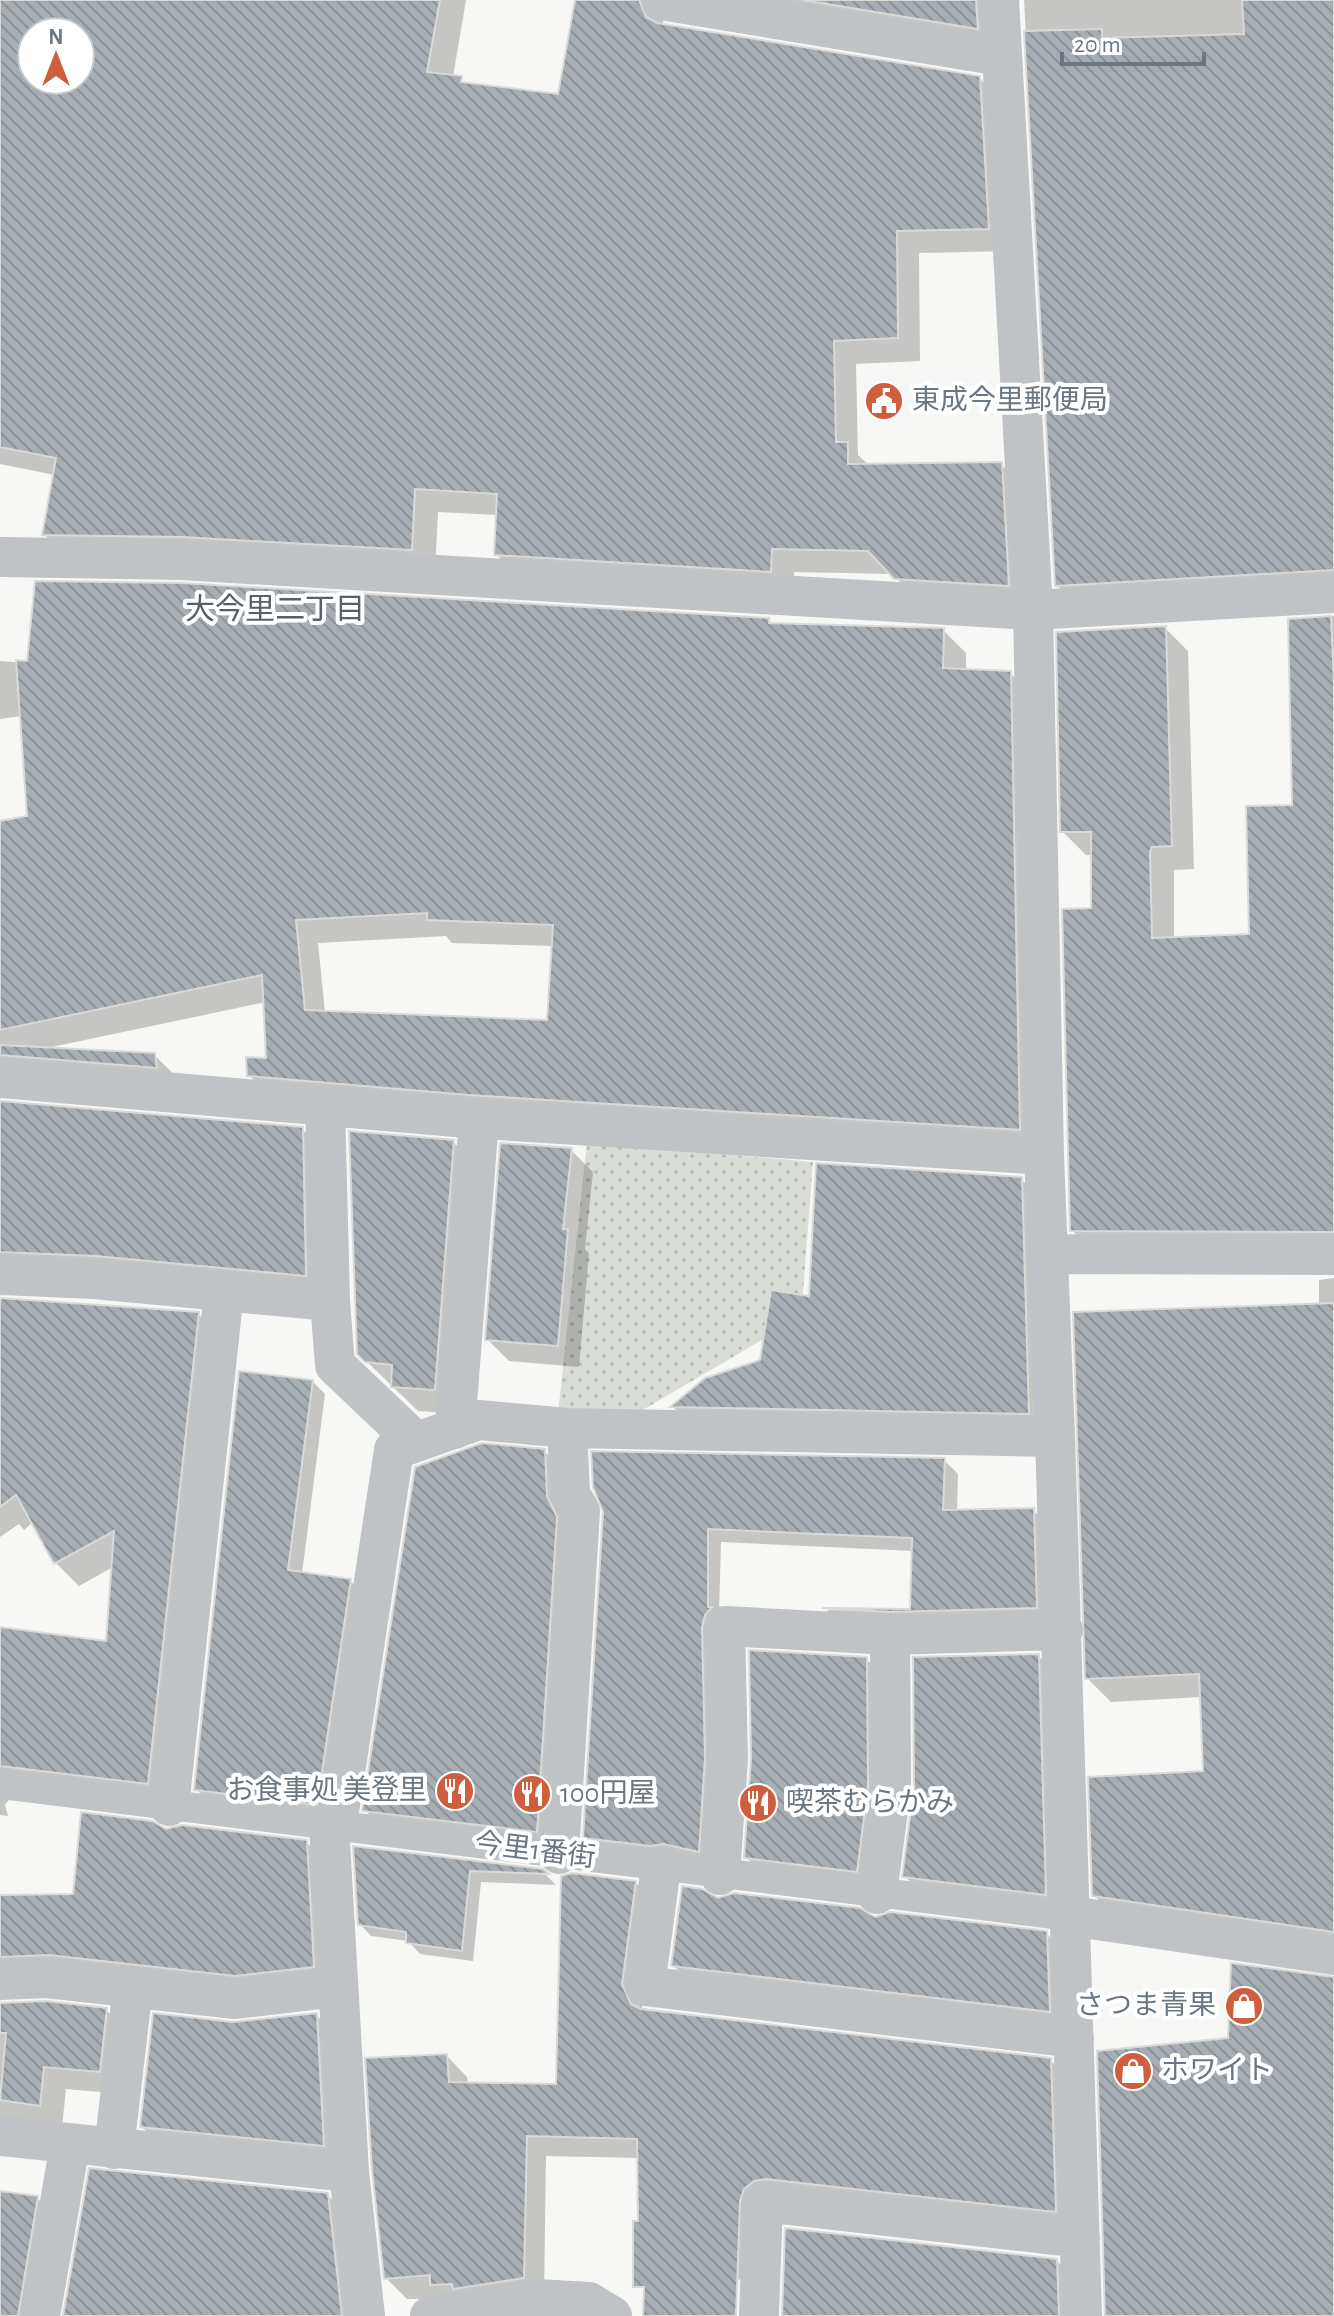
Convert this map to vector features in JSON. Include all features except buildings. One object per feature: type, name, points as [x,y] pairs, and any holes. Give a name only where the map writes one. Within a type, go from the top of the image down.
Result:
[{"type":"street","points":[[661,0],[1001,56]]},
{"type":"street","points":[[999,0],[1033,610],[1044,1155],[1063,1630],[1082,2316]]},
{"type":"street","points":[[0,557],[182,560],[1033,610],[1334,593]]},
{"type":"street","points":[[0,1078],[479,1119],[1044,1155]]},
{"type":"street","points":[[325,1106],[330,1301],[335,1365],[416,1442]]},
{"type":"street","points":[[455,1429],[479,1119]]},
{"type":"street","points":[[1048,1254],[1334,1255]]},
{"type":"street","points":[[0,1275],[32,1274],[330,1301]]},
{"type":"street","points":[[169,1806],[224,1291]]},
{"type":"street","points":[[365,2316],[349,2172],[338,1987],[333,1825],[394,1450],[479,1420],[567,1428],[1055,1437]]},
{"type":"street","points":[[559,1854],[580,1511],[570,1494],[567,1428]]},
{"type":"street","points":[[720,1875],[728,1759],[725,1626],[890,1635],[1063,1630]]},
{"type":"street","points":[[877,1894],[891,1787],[890,1635]]},
{"type":"street","name":"今里1番街","points":[[0,1784],[1070,1916]]},
{"type":"street","points":[[661,1867],[645,1986],[1074,2038]]},
{"type":"street","points":[[1070,1916],[1334,1955]]},
{"type":"street","points":[[0,1980],[47,1978],[235,1999],[338,1987]]},
{"type":"street","points":[[114,2149],[133,1987]]},
{"type":"street","points":[[0,2136],[349,2172]]},
{"type":"street","points":[[40,2316],[70,2145]]},
{"type":"street","points":[[759,2316],[763,2202],[1080,2238]]},
{"type":"street","points":[[430,2316],[537,2299],[589,2302],[612,2316]]},
{"type":"shaded area","points":[[587,1142],[813,1162],[801,1317],[629,1418],[558,1414]]},
{"type":"place","name":"東成今里郵便局","points":[[884,401]]},
{"type":"place","name":"お食事処 美登里","points":[[455,1791]]},
{"type":"place","name":"100円屋","points":[[532,1794]]},
{"type":"place","name":"喫茶むらかみ","points":[[758,1803]]},
{"type":"place","name":"さつま青果","points":[[1244,2006]]},
{"type":"place","name":"ホワイト","points":[[1133,2071]]},
{"type":"district","name":"大今里二丁目","points":[[275,610]]}]
